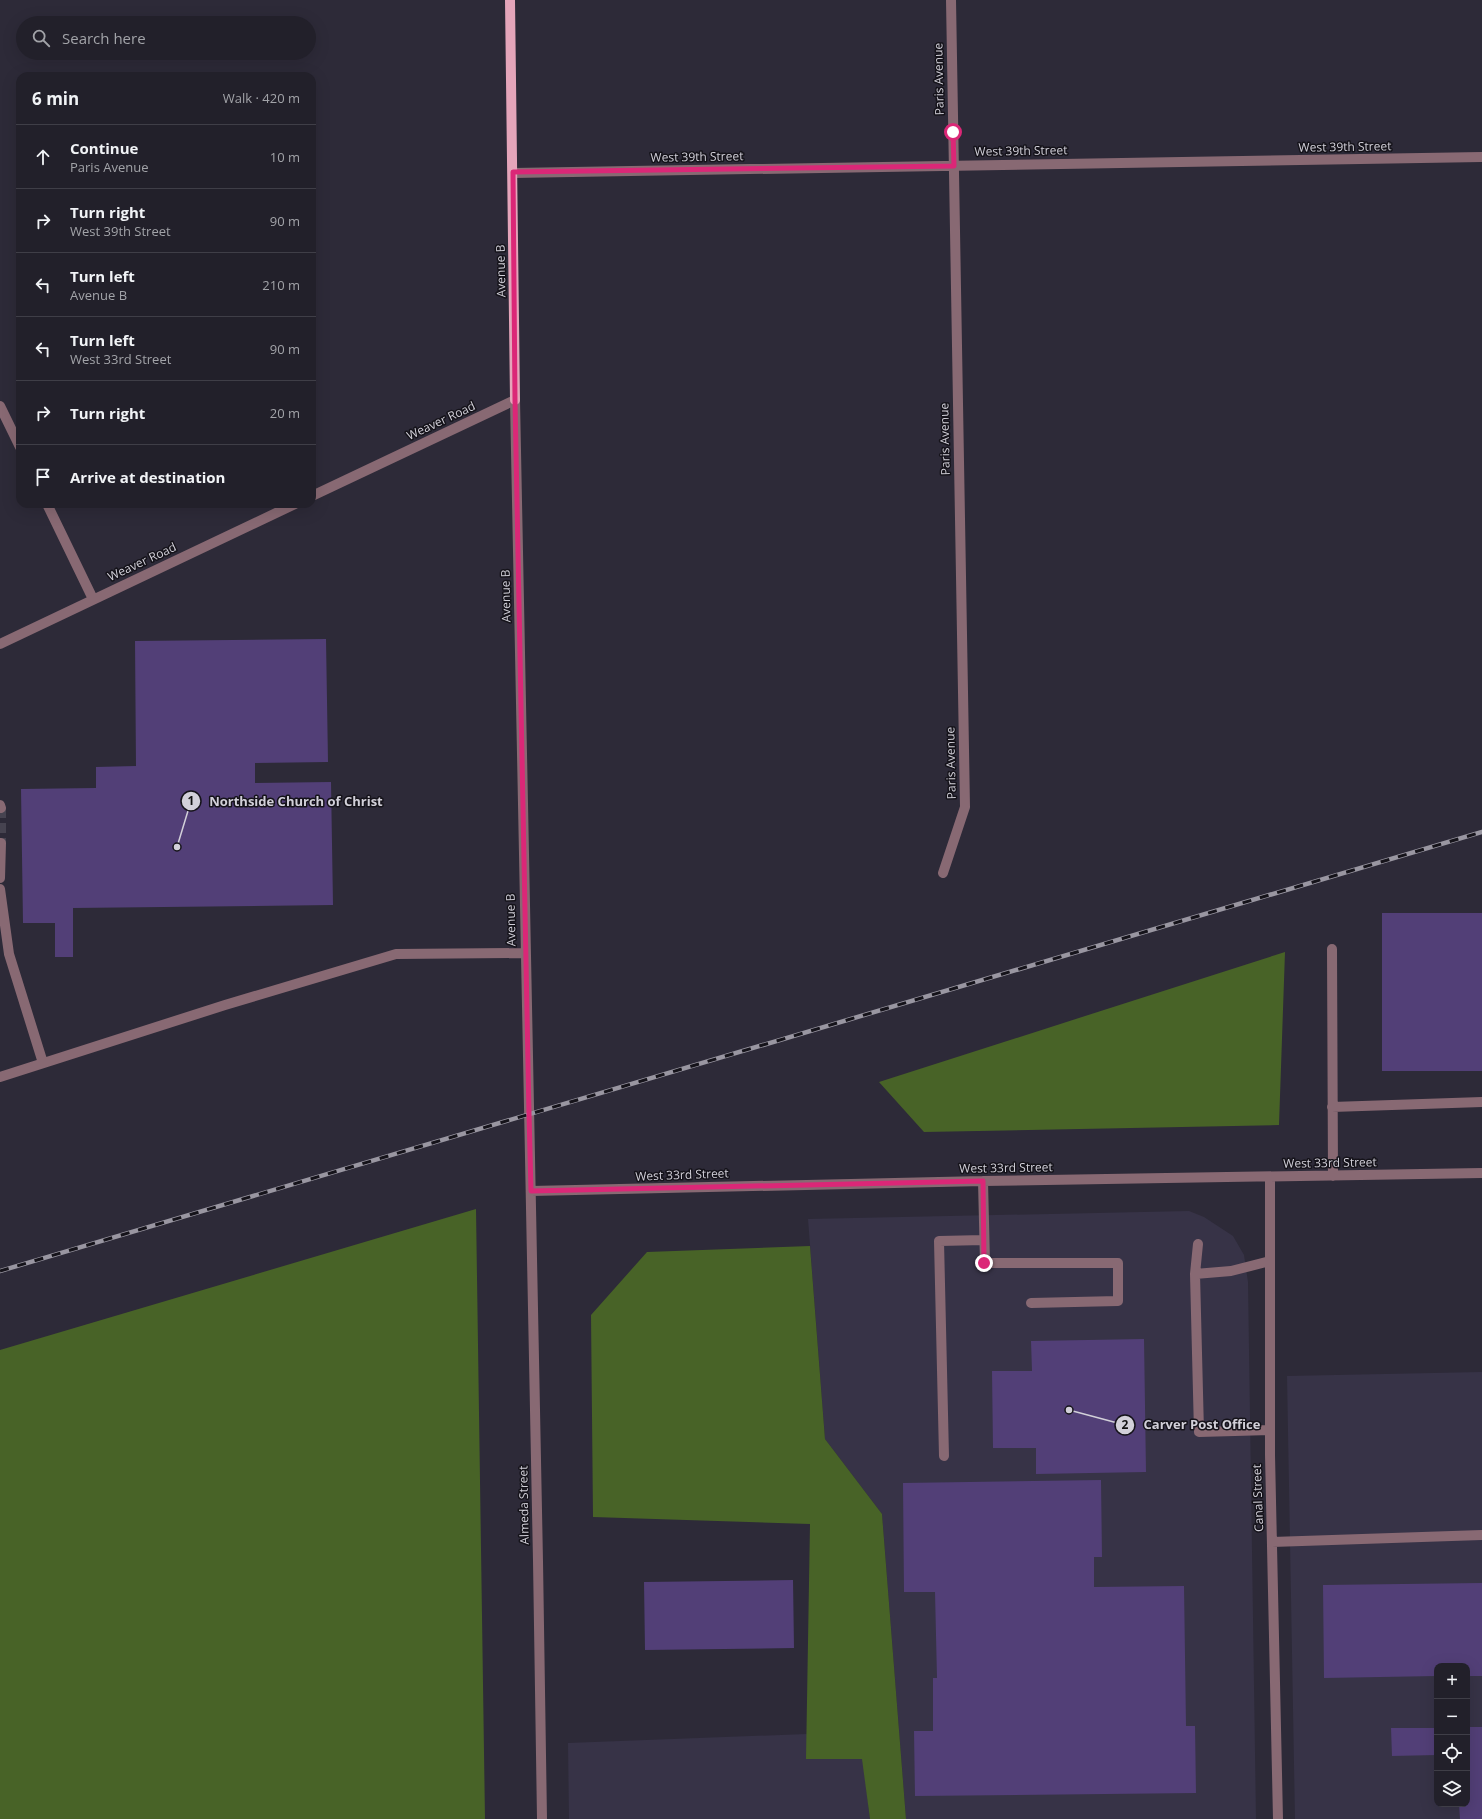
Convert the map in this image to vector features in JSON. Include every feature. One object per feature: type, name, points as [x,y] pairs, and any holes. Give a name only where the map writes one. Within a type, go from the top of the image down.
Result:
[{"type":"main road","name":"Avenue B","points":[[510,0],[515,400]]},
{"type":"street","name":"Paris Avenue","points":[[943,873],[965,807],[951,0]]},
{"type":"street","name":"West 39th Street","points":[[513,172],[1482,157]]},
{"type":"street","name":"Weaver Road","points":[[316,494],[515,400]]},
{"type":"street","name":"Avenue B","points":[[515,400],[531,1191]]},
{"type":"street","points":[[0,406],[16,439]]},
{"type":"street","points":[[50,508],[93,599]]},
{"type":"street","name":"Weaver Road","points":[[0,644],[286,508]]},
{"type":"street","points":[[0,878],[1,842]]},
{"type":"street","points":[[0,889],[8,954],[43,1063]]},
{"type":"street","points":[[1332,949],[1333,1176]]},
{"type":"street","points":[[0,1077],[225,1004],[396,954],[525,953]]},
{"type":"street","points":[[1332,1107],[1482,1102]]},
{"type":"street","name":"West 33rd Street","points":[[531,1191],[983,1181],[1482,1173]]},
{"type":"street","name":"Canal Street","points":[[1270,1177],[1270,1430],[1278,1819]]},
{"type":"street","points":[[983,1181],[984,1263],[1118,1263],[1118,1301],[1031,1303]]},
{"type":"street","name":"Almeda Street","points":[[531,1191],[542,1819]]},
{"type":"street","points":[[944,1456],[939,1241],[984,1240]]},
{"type":"street","points":[[1198,1244],[1196,1274],[1199,1432],[1270,1430]]},
{"type":"street","points":[[1196,1274],[1231,1271],[1270,1261]]},
{"type":"street","points":[[1272,1542],[1482,1536]]},
{"type":"shaded area","points":[[1189,1211],[1204,1217],[1233,1236],[1244,1255],[1248,1282],[1256,1819],[906,1819],[882,1514],[825,1439],[808,1219]]},
{"type":"shaded area","points":[[1482,1372],[1482,1819],[1295,1819],[1287,1376]]},
{"type":"shaded area","points":[[807,1734],[807,1759],[863,1759],[870,1819],[569,1819],[568,1743]]},
{"type":"green space","points":[[1285,952],[1279,1125],[924,1132],[879,1082]]},
{"type":"green space","points":[[476,1209],[485,1819],[0,1819],[0,1350]]},
{"type":"green space","points":[[810,1246],[825,1439],[882,1514],[906,1819],[870,1819],[862,1759],[806,1759],[810,1524],[593,1517],[591,1315],[647,1252]]},
{"type":"building","points":[[326,639],[328,762],[255,763],[255,783],[331,782],[333,905],[73,908],[73,957],[55,957],[55,923],[23,923],[21,789],[96,788],[96,767],[136,766],[135,641]]},
{"type":"building","points":[[1382,913],[1482,913],[1482,1071],[1382,1071]]},
{"type":"building","points":[[1144,1339],[1146,1472],[1036,1474],[1036,1448],[993,1448],[992,1371],[1032,1371],[1031,1341]]},
{"type":"building","points":[[1101,1480],[1102,1557],[1094,1557],[1094,1587],[1184,1586],[1186,1726],[1195,1726],[1196,1793],[915,1796],[914,1731],[933,1731],[933,1678],[937,1678],[935,1592],[904,1592],[903,1483]]},
{"type":"building","points":[[793,1580],[794,1648],[645,1650],[644,1582]]},
{"type":"building","points":[[1482,1583],[1482,1676],[1470,1676],[1470,1663],[1434,1663],[1434,1676],[1324,1678],[1323,1585]]},
{"type":"building","points":[[1470,1727],[1482,1727],[1482,1819],[1460,1819],[1459,1807],[1470,1807]]},
{"type":"building","points":[[1391,1728],[1434,1728],[1434,1755],[1392,1756]]},
{"type":"tunnel","points":[[1,808],[1,843]]},
{"type":"railway","points":[[0,1271],[1482,832]]},
{"type":"place","name":"Northside Church of Christ","points":[[177,847]]},
{"type":"place","name":"Carver Post Office","points":[[1069,1410]]},
{"type":"route","points":[[953,132],[954,166],[513,172],[515,400],[531,1191],[983,1181],[984,1263]]}]
